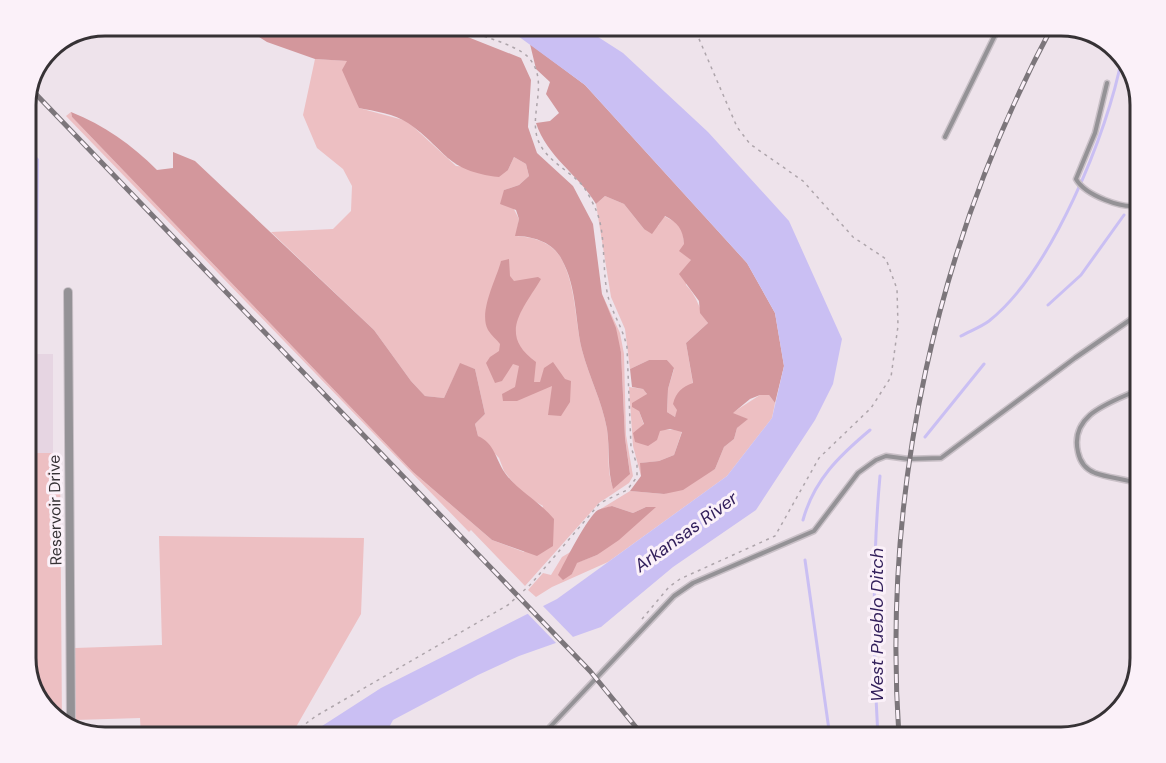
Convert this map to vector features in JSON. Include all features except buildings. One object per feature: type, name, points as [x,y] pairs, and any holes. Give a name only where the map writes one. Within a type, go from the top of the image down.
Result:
[{"type":"street","name":"Reservoir Drive","points":[[68,292],[71,717]]},
{"type":"lane","points":[[945,137],[995,36]]},
{"type":"lane","points":[[1107,83],[1095,133],[1078,170],[1078,182],[1121,206],[1130,206]]},
{"type":"lane","points":[[550,727],[674,596],[693,583],[814,531],[858,473],[876,460],[886,456],[908,459],[941,458],[1130,320]]},
{"type":"lane","points":[[1130,394],[1092,411],[1077,431],[1077,451],[1083,465],[1094,473],[1130,482]]},
{"type":"path","points":[[302,727],[316,716],[508,605],[531,584],[600,503],[627,490],[637,477],[637,465],[631,447],[627,347],[624,331],[609,300],[597,212],[583,187],[545,152],[538,140],[533,122],[539,88],[537,74],[529,58],[518,50],[478,36]]},
{"type":"path","points":[[697,36],[737,127],[750,144],[811,189],[853,237],[886,259],[897,289],[898,326],[891,377],[871,408],[819,458],[780,530]]},
{"type":"shaded area","points":[[258,36],[465,36],[521,58],[531,80],[528,127],[537,153],[573,186],[593,224],[602,294],[616,328],[621,352],[625,438],[630,474],[613,489],[607,429],[582,350],[567,270],[558,254],[548,244],[529,237],[515,236],[519,219],[516,210],[500,204],[504,190],[519,185],[529,176],[526,164],[514,157],[508,170],[499,177],[467,170],[448,158],[403,120],[359,108],[342,70],[347,61],[315,59],[267,42]]},
{"type":"shaded area","points":[[530,44],[585,85],[747,263],[775,313],[784,366],[775,403],[769,395],[760,395],[750,399],[733,413],[748,419],[737,428],[734,439],[724,447],[715,469],[683,490],[664,494],[630,491],[641,476],[640,463],[659,461],[674,455],[682,432],[670,429],[660,431],[657,440],[648,446],[635,442],[633,433],[644,424],[639,411],[632,407],[632,403],[647,394],[643,389],[632,387],[630,369],[649,360],[667,360],[674,368],[668,389],[667,412],[675,417],[677,410],[673,404],[676,396],[683,388],[693,383],[686,343],[708,323],[700,313],[699,301],[679,274],[691,260],[679,251],[684,244],[681,230],[665,216],[652,234],[644,229],[624,204],[605,196],[596,204],[581,183],[555,156],[547,146],[536,123],[550,121],[559,113],[546,94],[550,82],[536,69]]},
{"type":"shaded area","points":[[315,59],[348,61],[359,108],[407,121],[456,166],[508,170],[514,157],[526,164],[529,176],[519,185],[504,190],[519,219],[516,236],[536,239],[548,245],[558,254],[567,270],[582,350],[607,429],[613,488],[630,473],[625,438],[621,352],[602,294],[620,333],[624,354],[626,435],[633,476],[629,483],[599,503],[525,586],[471,530],[469,532],[66,116],[71,112],[72,117],[413,472],[492,540],[524,552],[543,506],[522,494],[504,471],[499,458],[478,436],[475,424],[485,414],[475,369],[460,364],[444,398],[425,396],[411,381],[374,330],[271,232],[333,229],[351,211],[352,186],[343,169],[317,148],[303,115]]},
{"type":"shaded area","points":[[71,112],[117,137],[157,170],[173,168],[173,152],[195,161],[374,330],[411,381],[425,396],[444,398],[460,363],[475,369],[485,414],[475,424],[478,436],[491,447],[511,480],[554,519],[553,546],[537,556],[492,540],[413,472],[72,117]]},
{"type":"shaded area","points":[[605,196],[624,204],[644,229],[658,226],[664,216],[677,223],[683,232],[684,244],[691,260],[686,285],[708,323],[686,343],[693,384],[675,417],[667,412],[668,389],[674,369],[667,360],[649,360],[630,369],[625,329],[611,297],[596,204]]},
{"type":"shaded area","points":[[509,259],[510,276],[514,281],[538,277],[541,279],[521,312],[516,332],[518,342],[536,362],[534,382],[540,382],[544,368],[553,362],[565,379],[571,381],[570,402],[561,416],[548,415],[552,386],[517,401],[503,401],[502,394],[515,387],[519,366],[513,364],[502,381],[495,383],[486,363],[499,351],[500,344],[488,330],[486,323],[485,314],[489,295],[501,261]]},
{"type":"shaded area","points":[[36,354],[53,354],[53,453],[36,453]]},
{"type":"shaded area","points":[[629,387],[643,389],[647,394],[639,411],[644,425],[682,431],[674,455],[659,461],[641,463],[641,476],[633,446]]},
{"type":"shaded area","points":[[760,395],[769,395],[775,403],[772,418],[727,476],[608,562],[552,587],[536,597],[528,590],[543,573],[551,575],[562,557],[572,551],[566,560],[572,574],[576,563],[597,555],[646,507],[633,513],[612,506],[599,510],[630,491],[664,494],[715,469],[724,447],[734,439],[737,428],[747,419],[732,413]]},
{"type":"shaded area","points":[[36,453],[53,453],[60,458],[62,711],[45,692],[36,662]]},
{"type":"shaded area","points":[[612,506],[633,513],[646,507],[656,507],[619,540],[597,555],[577,563],[572,574],[563,580],[558,575],[588,521],[598,510]]},
{"type":"shaded area","points":[[159,536],[364,538],[361,614],[296,727],[140,727],[140,718],[75,720],[75,648],[162,645]]},
{"type":"water","name":"Arkansas River","points":[[518,36],[597,36],[623,53],[708,132],[789,221],[842,339],[833,384],[815,420],[756,510],[673,567],[601,627],[519,656],[478,675],[393,720],[389,727],[321,727],[381,688],[557,599],[727,476],[772,418],[784,366],[775,313],[747,263],[585,85]]},
{"type":"water","points":[[36,156],[39,159],[36,350]]},
{"type":"pier","points":[[541,604],[575,639],[558,645],[526,612]]},
{"type":"waterway","points":[[961,336],[989,321],[1012,299],[1034,270],[1055,236],[1090,161],[1104,123],[1119,69]]},
{"type":"waterway","name":"West Pueblo Ditch","points":[[1048,305],[1081,275],[1124,215]]},
{"type":"waterway","name":"West Pueblo Ditch","points":[[925,437],[984,364]]},
{"type":"waterway","points":[[803,520],[814,493],[829,470],[870,430]]},
{"type":"waterway","name":"West Pueblo Ditch","points":[[878,727],[874,607],[880,476]]},
{"type":"waterway","points":[[805,560],[829,727]]},
{"type":"railway","points":[[899,727],[896,645],[899,553],[909,461],[926,370],[948,281],[977,194],[1012,108],[1048,36]]},
{"type":"railway","points":[[37,95],[590,671],[636,727]]}]
